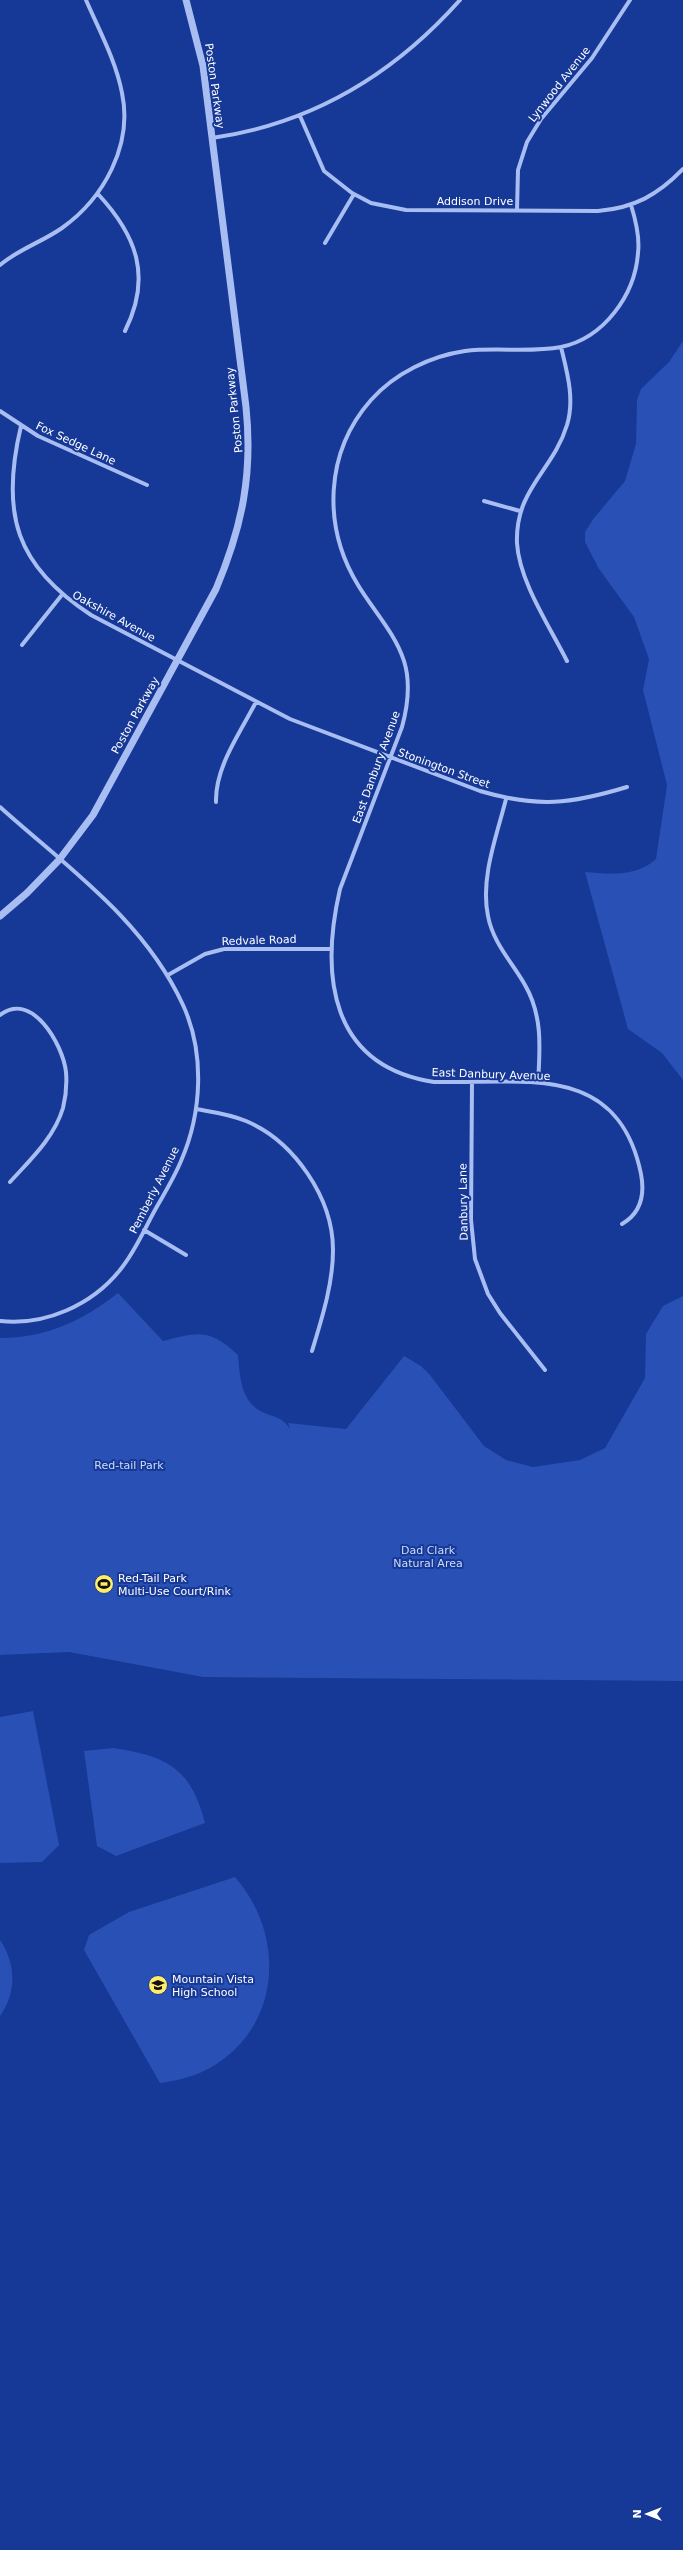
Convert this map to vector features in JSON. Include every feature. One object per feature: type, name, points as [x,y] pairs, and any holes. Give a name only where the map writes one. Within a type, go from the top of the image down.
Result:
[{"type":"street","points":[[0,265],[23,249],[62,228],[98,194],[111,172],[120,150],[124,123],[123,96],[111,58],[86,0]]},
{"type":"street","name":"Poston Parkway","points":[[0,916],[27,893],[59,860],[93,815],[216,589],[231,554],[244,506],[250,459],[246,407],[203,66],[186,0]]},
{"type":"street","points":[[212,138],[268,128],[300,116],[350,92],[396,61],[418,44],[460,0]]},
{"type":"street","name":"Lynwood Avenue","points":[[517,210],[518,170],[527,142],[541,119],[592,58],[630,0]]},
{"type":"street","name":"Addison Drive","points":[[300,116],[324,171],[354,194],[381,206],[406,210],[598,211],[631,205],[656,194],[683,169]]},
{"type":"street","points":[[98,194],[123,224],[137,257],[138,295],[125,331]]},
{"type":"street","points":[[325,243],[354,194]]},
{"type":"street","name":"East Danbury Avenue","points":[[622,1224],[637,1212],[642,1197],[640,1168],[630,1135],[617,1118],[603,1104],[587,1093],[564,1085],[417,1080],[393,1070],[368,1053],[348,1030],[338,1011],[333,985],[332,948],[334,916],[340,889],[408,707],[407,674],[397,644],[353,576],[337,539],[333,514],[333,487],[337,463],[346,439],[357,418],[378,393],[403,373],[426,362],[466,351],[539,350],[561,347],[582,340],[598,329],[617,309],[628,291],[636,270],[638,252],[636,222],[631,205]]},
{"type":"street","points":[[561,347],[570,391],[567,424],[559,444],[531,486],[520,511],[517,545],[521,566],[566,661]]},
{"type":"street","name":"Fox Sedge Lane","points":[[0,411],[21,426],[147,485]]},
{"type":"street","name":"Oakshire Avenue","points":[[21,426],[12,451],[7,476],[9,511],[13,527],[28,560],[39,574],[61,596],[91,615],[177,660]]},
{"type":"street","points":[[484,501],[520,511]]},
{"type":"street","points":[[22,645],[61,596]]},
{"type":"street","name":"Stonington Street","points":[[177,660],[290,719],[390,758],[506,799],[559,803],[627,787]]},
{"type":"street","points":[[216,802],[220,775],[224,763],[256,702]]},
{"type":"street","points":[[506,799],[490,869],[486,907],[494,936],[525,985],[537,1014],[540,1030],[538,1083]]},
{"type":"street","name":"Pemberly Avenue","points":[[0,807],[122,914],[168,975],[184,1006],[194,1039],[198,1066],[196,1109],[181,1161],[144,1230],[119,1272],[80,1304],[41,1320],[0,1321]]},
{"type":"street","name":"Redvale Road","points":[[168,975],[205,954],[224,948],[332,948]]},
{"type":"street","points":[[0,1014],[16,1008],[28,1010],[39,1018],[54,1041],[66,1071],[66,1092],[58,1122],[49,1137],[10,1182]]},
{"type":"street","name":"Danbury Lane","points":[[472,1083],[471,1220],[475,1259],[488,1294],[500,1313],[545,1370]]},
{"type":"street","points":[[196,1109],[226,1114],[247,1121],[278,1141],[299,1162],[321,1198],[330,1224],[333,1250],[331,1276],[312,1351]]},
{"type":"street","points":[[144,1230],[186,1255]]},
{"type":"green space","points":[[683,341],[683,1080],[662,1053],[628,1029],[585,872],[613,874],[631,872],[648,865],[656,859],[667,785],[643,690],[649,659],[634,617],[599,569],[585,542],[585,532],[594,518],[625,481],[636,444],[637,400],[641,389],[669,362]]},
{"type":"green space","name":"Dad Clark Natural Area","points":[[118,1293],[163,1341],[194,1334],[203,1334],[211,1336],[228,1346],[238,1355],[241,1381],[246,1397],[257,1409],[282,1420],[290,1429],[288,1423],[346,1429],[404,1356],[421,1366],[430,1375],[484,1446],[506,1460],[533,1467],[580,1460],[605,1448],[645,1378],[646,1334],[663,1306],[683,1296],[683,1681],[203,1677],[69,1652],[0,1655],[0,1338],[32,1335],[63,1326],[91,1312]]},
{"type":"green space","points":[[33,1711],[59,1845],[42,1862],[0,1863],[0,1717]]},
{"type":"green space","points":[[113,1748],[148,1755],[174,1768],[184,1777],[192,1789],[205,1823],[116,1856],[97,1846],[84,1751]]},
{"type":"green space","points":[[235,1877],[252,1902],[264,1928],[269,1956],[268,1984],[261,2010],[248,2035],[228,2056],[197,2074],[160,2083],[84,1950],[89,1935],[129,1912]]},
{"type":"green space","points":[[0,1940],[12,1968],[12,1988],[6,2007],[0,2016]]},
{"type":"place","name":"Red-Tail Park Multi-Use Court/Rink","points":[[104,1584]]},
{"type":"place","name":"Mountain Vista High School","points":[[158,1985]]},
{"type":"park label","name":"Red-tail Park","points":[[129,1465]]}]
